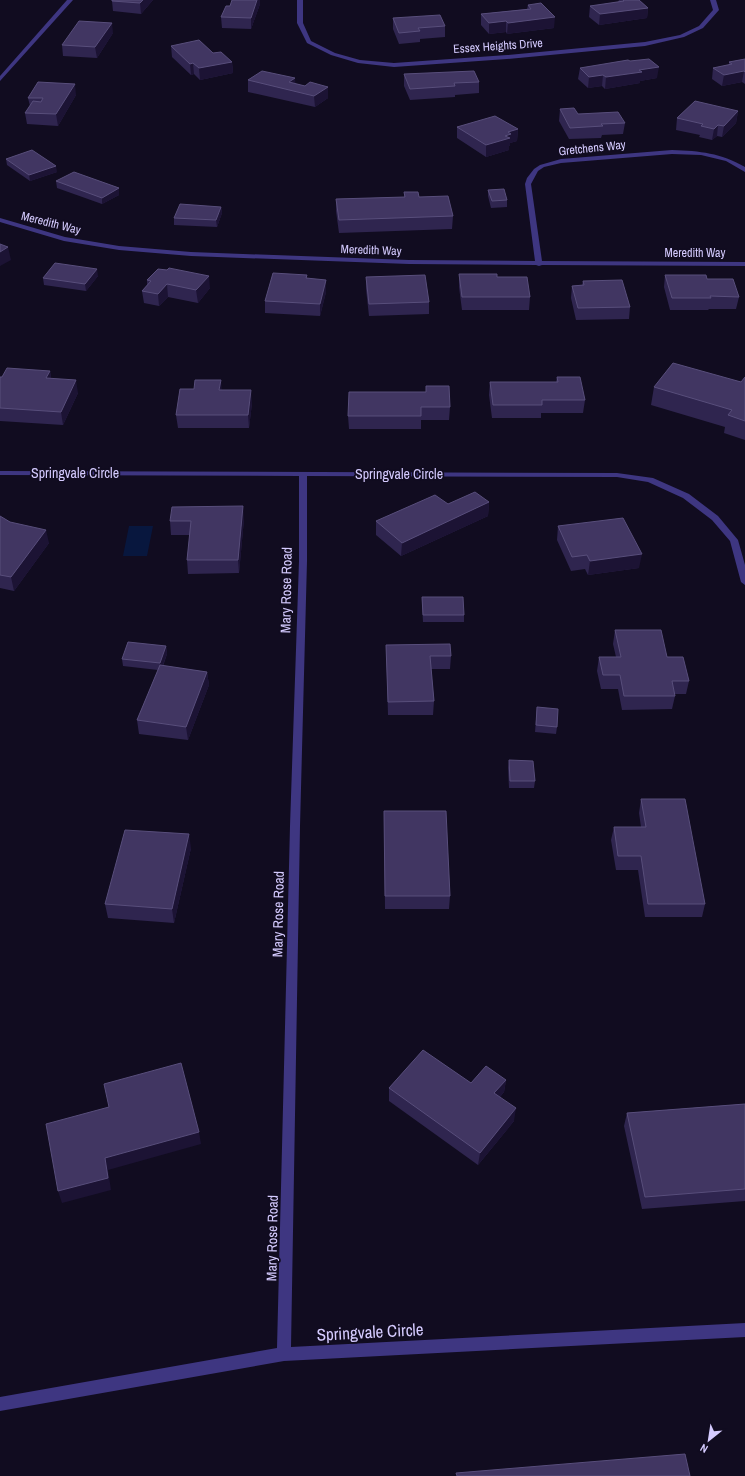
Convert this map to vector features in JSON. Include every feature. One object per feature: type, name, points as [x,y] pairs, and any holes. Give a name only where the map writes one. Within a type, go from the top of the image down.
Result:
[{"type":"street","points":[[0,79],[70,0]]},
{"type":"street","name":"Essex Heights Drive","points":[[300,0],[300,24],[308,42],[333,54],[360,62],[394,65],[507,57],[645,44],[682,36],[701,27],[716,10],[713,0]]},
{"type":"street","name":"Gretchens Way","points":[[539,264],[528,184],[532,174],[542,166],[573,159],[687,152],[716,156],[728,160],[745,170]]},
{"type":"street","name":"Meredith Way","points":[[0,220],[64,239],[126,249],[191,254],[408,262],[539,264],[745,264]]},
{"type":"street","name":"Springvale Circle","points":[[0,473],[617,475],[650,480],[686,496],[715,518],[734,540],[745,582]]},
{"type":"street","name":"Mary Rose Road","points":[[284,1354],[303,474]]},
{"type":"street","name":"Springvale Circle","points":[[0,1404],[284,1354],[745,1330]]},
{"type":"water","points":[[129,526],[153,526],[147,556],[123,556]]},
{"type":"building","points":[[112,0],[143,0],[140,3]]},
{"type":"building","points":[[232,0],[257,0],[251,18],[221,17],[226,6],[230,6]]},
{"type":"building","points":[[623,0],[639,0],[648,8],[600,14],[590,6],[624,1]]},
{"type":"building","points":[[541,3],[555,17],[508,23],[506,21],[489,23],[481,14],[531,9],[528,5]]},
{"type":"building","points":[[440,15],[445,26],[418,28],[420,31],[399,33],[393,18]]},
{"type":"building","points":[[79,21],[112,23],[95,47],[62,45]]},
{"type":"building","points":[[199,40],[213,53],[221,52],[232,62],[199,68],[193,63],[190,64],[171,46]]},
{"type":"building","points":[[649,59],[659,67],[639,70],[642,72],[606,77],[603,75],[589,77],[580,68],[628,60]]},
{"type":"building","points":[[745,59],[745,72],[724,75],[713,68],[732,64],[729,62]]},
{"type":"building","points":[[262,71],[295,78],[289,82],[305,86],[310,82],[328,87],[314,96],[248,80]]},
{"type":"building","points":[[474,71],[479,82],[454,83],[455,86],[410,89],[404,74]]},
{"type":"building","points":[[38,82],[75,84],[56,114],[25,113],[33,101],[41,102],[43,98],[28,98]]},
{"type":"building","points":[[695,101],[738,111],[724,126],[718,125],[714,129],[701,126],[703,124],[677,118]]},
{"type":"building","points":[[574,108],[578,114],[618,112],[625,123],[570,128],[560,109]]},
{"type":"building","points":[[495,116],[518,129],[508,132],[511,134],[505,136],[510,138],[486,145],[457,127]]},
{"type":"building","points":[[32,150],[56,166],[29,175],[6,159]]},
{"type":"building","points":[[74,172],[119,188],[102,198],[56,181]]},
{"type":"building","points":[[504,189],[507,200],[492,201],[488,190]]},
{"type":"building","points":[[404,192],[418,192],[419,197],[448,196],[453,216],[339,220],[336,199],[405,197]]},
{"type":"building","points":[[180,204],[221,207],[216,220],[174,218]]},
{"type":"building","points":[[0,244],[8,247],[0,252]]},
{"type":"building","points":[[55,263],[97,269],[85,284],[43,278]]},
{"type":"building","points":[[169,268],[209,276],[196,290],[167,284],[158,294],[142,291],[151,281],[147,280],[158,269],[167,270]]},
{"type":"building","points":[[273,273],[307,275],[306,278],[326,280],[320,304],[265,301]]},
{"type":"building","points":[[459,274],[497,274],[497,277],[527,277],[530,297],[462,297]]},
{"type":"building","points":[[425,275],[429,302],[369,304],[366,277]]},
{"type":"building","points":[[665,275],[706,275],[707,279],[733,279],[739,297],[710,296],[711,298],[672,298]]},
{"type":"building","points":[[622,280],[630,307],[578,308],[572,286],[584,285],[583,281]]},
{"type":"building","points":[[673,363],[741,382],[745,377],[745,421],[728,415],[732,410],[654,387]]},
{"type":"building","points":[[7,368],[50,371],[46,378],[76,380],[61,412],[0,408],[0,377],[2,377]]},
{"type":"building","points":[[557,377],[580,377],[585,400],[542,400],[542,405],[493,405],[490,382],[558,382]]},
{"type":"building","points":[[195,380],[221,380],[219,390],[251,390],[248,415],[176,415],[180,389],[194,389]]},
{"type":"building","points":[[426,386],[449,386],[450,407],[421,407],[421,416],[348,416],[349,392],[426,392]]},
{"type":"building","points":[[475,492],[489,502],[402,543],[376,521],[435,495],[448,504]]},
{"type":"building","points":[[243,506],[238,560],[187,560],[191,521],[170,521],[172,507]]},
{"type":"building","points":[[0,516],[10,522],[46,530],[11,577],[0,575]]},
{"type":"building","points":[[623,518],[642,554],[590,561],[587,555],[572,557],[558,526]]},
{"type":"building","points":[[422,597],[463,597],[464,615],[423,615]]},
{"type":"building","points":[[615,630],[661,630],[667,657],[683,657],[689,681],[672,681],[675,696],[624,696],[620,675],[603,675],[599,657],[621,657]]},
{"type":"building","points":[[128,642],[166,646],[160,663],[122,659]]},
{"type":"building","points":[[450,644],[451,656],[430,656],[434,701],[388,702],[386,645]]},
{"type":"building","points":[[160,665],[207,672],[186,727],[137,720]]},
{"type":"building","points":[[537,707],[558,709],[557,727],[536,725]]},
{"type":"building","points":[[509,760],[533,761],[535,781],[510,781]]},
{"type":"building","points":[[641,799],[685,799],[705,904],[648,904],[641,856],[618,856],[614,827],[646,827]]},
{"type":"building","points":[[384,811],[446,811],[450,896],[385,896]]},
{"type":"building","points":[[125,830],[189,834],[172,909],[105,904]]},
{"type":"building","points":[[423,1050],[471,1083],[486,1066],[506,1080],[494,1093],[516,1108],[480,1153],[389,1088]]},
{"type":"building","points":[[181,1063],[199,1132],[105,1158],[108,1178],[58,1191],[46,1124],[109,1107],[104,1084]]},
{"type":"building","points":[[745,1104],[745,1189],[645,1197],[627,1113]]},
{"type":"building","points":[[685,1454],[690,1476],[457,1476],[456,1473]]}]
